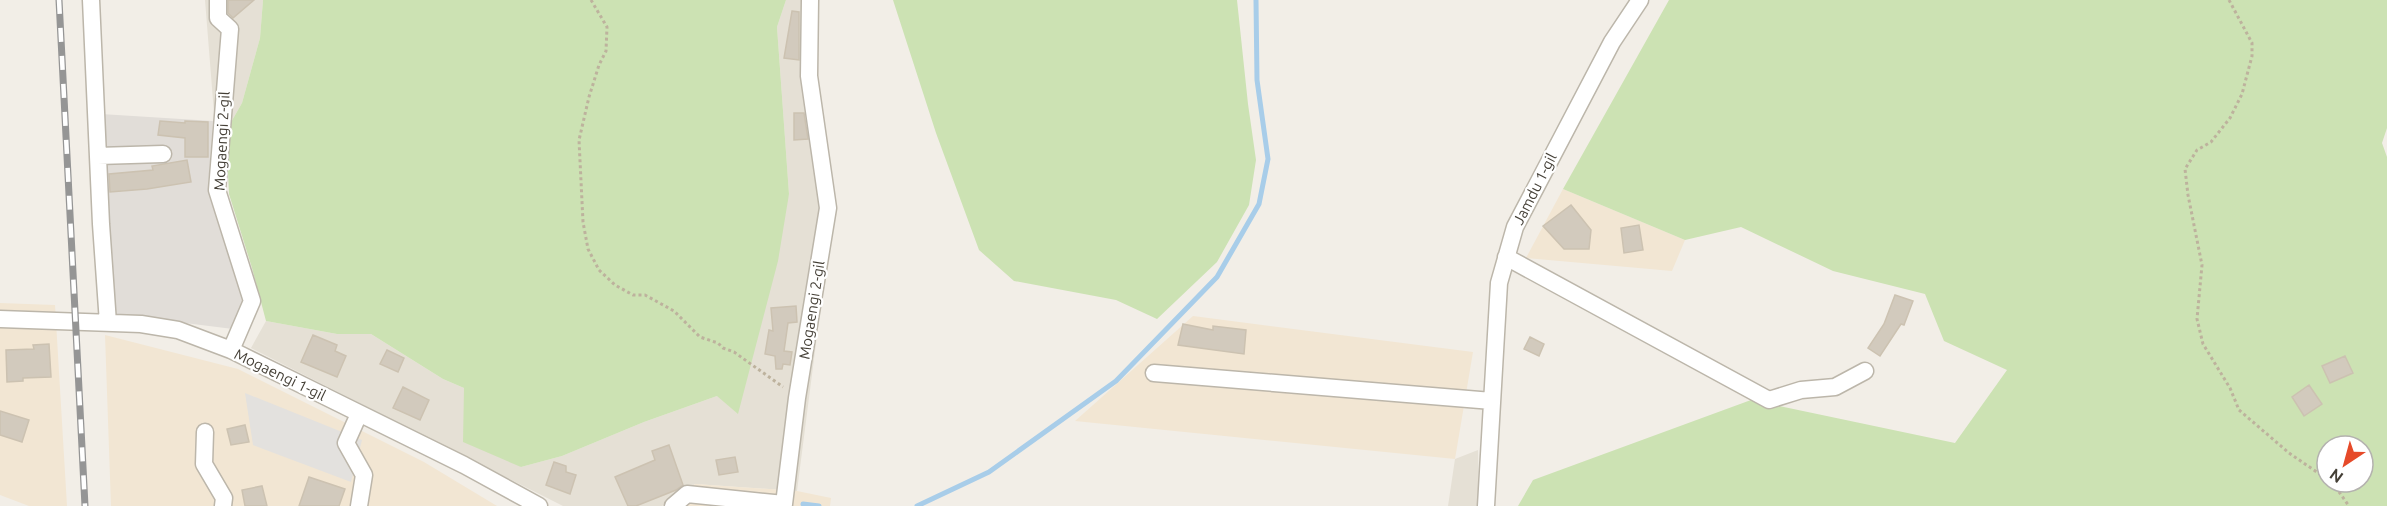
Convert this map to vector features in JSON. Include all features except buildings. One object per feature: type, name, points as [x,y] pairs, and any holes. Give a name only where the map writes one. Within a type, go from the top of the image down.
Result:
[{"type":"street","points":[[91,0],[108,323]]},
{"type":"street","name":"Mogaengi 2-gil","points":[[218,0],[218,18],[230,29],[216,190],[252,301],[231,350]]},
{"type":"street","name":"Mogaengi 2-gil","points":[[673,506],[687,494],[784,504],[797,398],[828,208],[808,76],[810,0]]},
{"type":"street","name":"Jamdu 1-gil","points":[[1486,506],[1499,283],[1515,227],[1612,42],[1640,0]]},
{"type":"street","points":[[98,156],[163,154]]},
{"type":"street","points":[[1506,257],[1769,400],[1801,390],[1835,387],[1865,371]]},
{"type":"street","name":"Mogaengi 1-gil","points":[[0,319],[141,324],[178,330],[231,350],[464,465],[540,506]]},
{"type":"street","points":[[1154,373],[1492,401]]},
{"type":"street","points":[[359,414],[346,443],[364,475],[359,506]]},
{"type":"street","points":[[205,432],[204,464],[224,498],[223,506]]},
{"type":"path","points":[[591,0],[607,27],[606,51],[589,97],[579,140],[583,222],[588,249],[599,270],[615,285],[633,294],[645,295],[674,311],[700,337],[734,352],[797,398]]},
{"type":"path","points":[[2229,0],[2252,43],[2252,56],[2242,94],[2230,118],[2211,142],[2197,150],[2185,169],[2202,265],[2197,319],[2203,344],[2230,388],[2240,410],[2289,453],[2315,470]]},
{"type":"shaded area","points":[[205,0],[263,0],[260,38],[242,103],[226,131],[214,113]]},
{"type":"shaded area","points":[[786,0],[816,0],[814,84],[831,227],[797,491],[695,484],[662,506],[563,506],[251,348],[266,321],[337,334],[371,334],[443,379],[464,388],[521,467],[562,456],[644,422],[717,396],[789,194],[777,27]]},
{"type":"shaded area","points":[[101,114],[213,121],[208,186],[245,303],[233,329],[113,314]]},
{"type":"shaded area","points":[[1563,189],[1685,240],[1672,271],[1526,258]]},
{"type":"shaded area","points":[[0,303],[55,305],[67,506],[29,506],[0,495]]},
{"type":"shaded area","points":[[1193,316],[1473,352],[1455,459],[1075,421]]},
{"type":"shaded area","points":[[105,335],[238,369],[424,462],[497,506],[111,506]]},
{"type":"shaded area","points":[[245,393],[362,440],[351,482],[253,445]]},
{"type":"shaded area","points":[[1478,450],[1479,506],[1448,506],[1455,459]]},
{"type":"shaded area","points":[[695,484],[797,491],[831,498],[830,506],[668,506]]},
{"type":"green space","points":[[263,0],[786,0],[777,27],[789,194],[778,261],[738,414],[717,396],[644,422],[562,456],[521,467],[463,442],[464,388],[443,379],[371,334],[337,334],[266,321],[229,194],[226,131],[242,103],[260,38]]},
{"type":"green space","points":[[893,0],[1237,0],[1256,160],[1249,205],[1217,262],[1157,319],[1116,300],[1014,281],[979,250],[936,133]]},
{"type":"green space","points":[[1669,0],[2387,0],[2387,128],[2382,143],[2387,157],[2387,506],[1518,506],[1533,480],[1751,400],[1955,443],[2007,370],[1944,341],[1925,294],[1833,271],[1741,227],[1685,240],[1563,189]]},
{"type":"waterway","points":[[917,506],[989,472],[1116,381],[1217,277],[1259,204],[1268,159],[1257,80],[1256,0]]},
{"type":"waterway","points":[[803,504],[819,506]]},
{"type":"railway","points":[[59,0],[85,506]]}]
